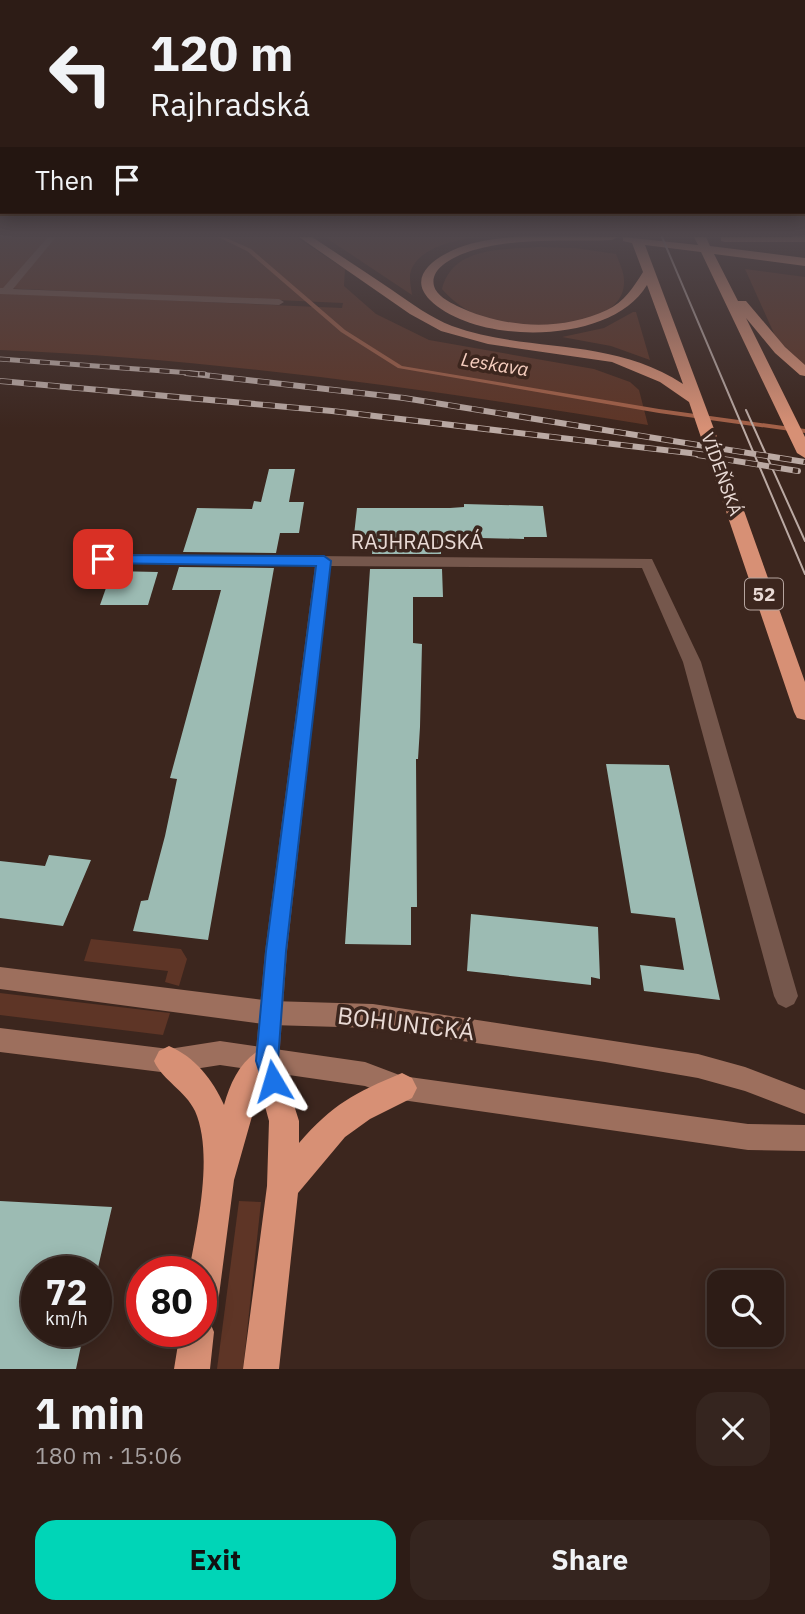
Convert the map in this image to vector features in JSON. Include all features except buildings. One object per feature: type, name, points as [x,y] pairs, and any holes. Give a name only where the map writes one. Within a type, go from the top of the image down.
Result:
[{"type":"highway","points":[[400,301],[446,328],[488,340],[615,358],[665,379],[695,399]]},
{"type":"highway","points":[[439,301],[468,316],[497,324],[546,328],[579,325],[610,314],[628,301]]},
{"type":"highway","name":"VÍDEŇSKÁ","points":[[659,301],[805,712]]},
{"type":"highway","points":[[730,301],[805,453]]},
{"type":"highway","points":[[737,301],[780,350],[805,372]]},
{"type":"highway","points":[[169,1061],[197,1086],[208,1104],[217,1130],[217,1183],[207,1256]]},
{"type":"highway","points":[[217,1183],[241,1097],[250,1077],[267,1061],[284,1122],[283,1186],[261,1369]]},
{"type":"highway","points":[[283,1186],[334,1126],[359,1108],[402,1088]]},
{"type":"highway","points":[[192,1369],[195,1347]]},
{"type":"street","name":"RAJHRADSKÁ","points":[[103,559],[647,563],[692,662],[786,996]]},
{"type":"street","points":[[267,1061],[276,951],[324,561]]},
{"type":"street","name":"BOHUNICKÁ","points":[[0,978],[271,1013],[373,1016],[605,1049],[698,1066],[745,1079],[805,1101]]},
{"type":"street","points":[[0,1040],[169,1061],[220,1054],[365,1074],[402,1088],[748,1137],[805,1138]]},
{"type":"lane","points":[[251,301],[279,302]]},
{"type":"shaded area","points":[[0,301],[180,301],[342,308],[343,303],[295,301],[361,301],[376,314],[429,340],[594,369],[630,382],[639,390],[648,425],[487,400],[244,368],[0,350]]},
{"type":"shaded area","points":[[454,301],[617,301],[598,316],[562,325],[543,326],[502,323],[482,318]]},
{"type":"shaded area","points":[[759,301],[805,301],[805,366],[776,338]]},
{"type":"shaded area","points":[[636,312],[650,360],[611,346],[562,337],[604,328]]},
{"type":"shaded area","points":[[91,939],[181,949],[187,959],[179,986],[165,982],[168,971],[84,961]]},
{"type":"shaded area","points":[[0,993],[170,1013],[163,1035],[0,1015]]},
{"type":"shaded area","points":[[239,1201],[261,1202],[243,1369],[217,1369]]},
{"type":"waterway","name":"Leskava","points":[[308,301],[343,331],[400,367],[659,411],[805,431]]},
{"type":"tram line","points":[[689,301],[805,574]]},
{"type":"tram line","points":[[746,410],[805,541]]},
{"type":"railway","points":[[0,359],[205,374]]},
{"type":"railway","points":[[186,373],[404,398],[805,462]]},
{"type":"railway","points":[[0,381],[332,411],[707,455]]},
{"type":"railway","points":[[698,455],[798,471]]},
{"type":"route","points":[[103,559],[324,561],[276,951],[267,1061],[273,1081]]}]
